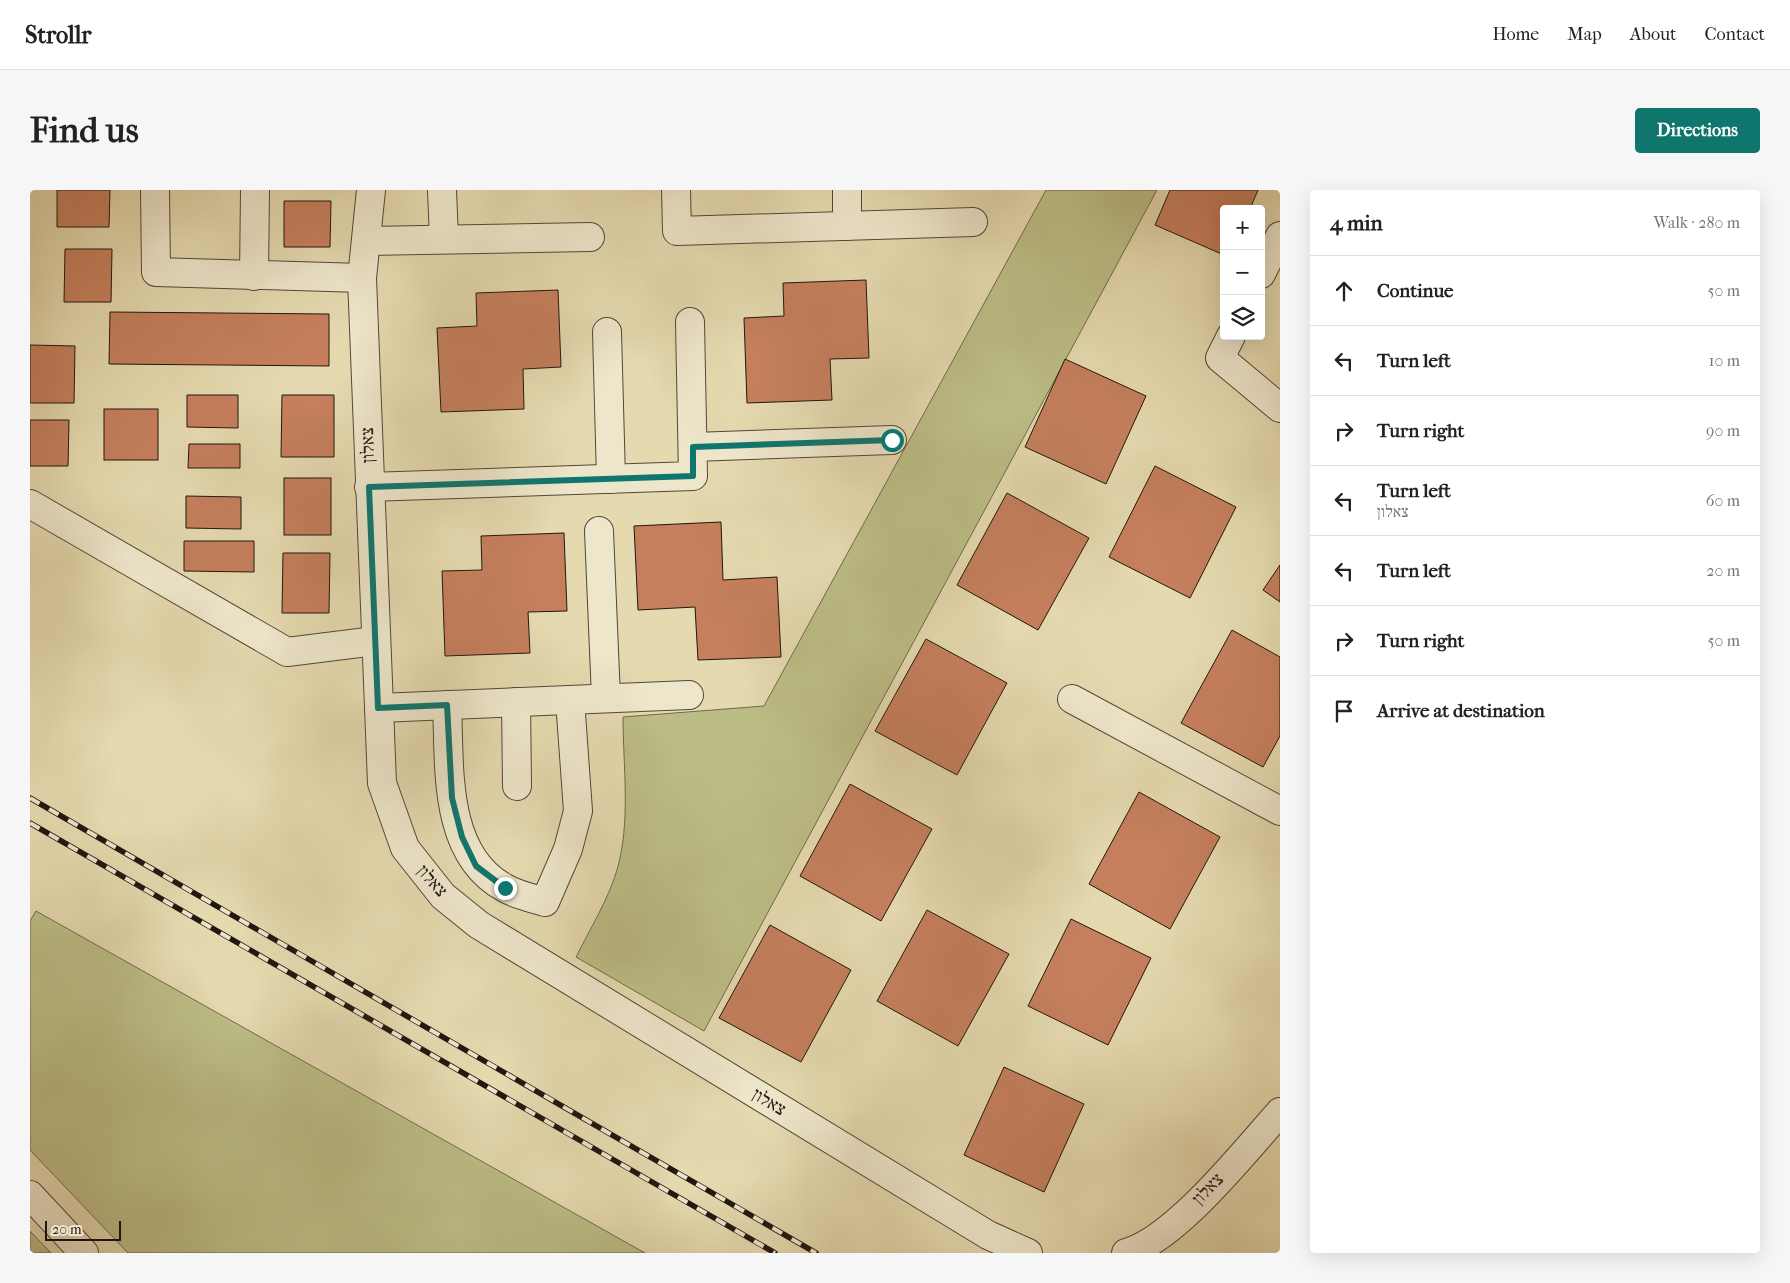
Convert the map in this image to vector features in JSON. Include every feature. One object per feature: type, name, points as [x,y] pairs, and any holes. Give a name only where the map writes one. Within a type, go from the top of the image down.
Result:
[{"type":"street","points":[[155,190],[156,272],[362,278]]},
{"type":"street","points":[[254,276],[255,190]]},
{"type":"street","name":"צאלון","points":[[371,190],[362,278],[378,708],[382,783],[405,848],[443,896],[479,925],[988,1236],[1028,1253]]},
{"type":"street","points":[[442,190],[444,240]]},
{"type":"street","points":[[676,190],[677,231],[973,222]]},
{"type":"street","points":[[847,190],[848,226]]},
{"type":"street","points":[[1265,266],[1280,236]]},
{"type":"street","points":[[366,241],[590,237]]},
{"type":"street","points":[[369,487],[693,476],[690,322]]},
{"type":"street","points":[[607,332],[611,479]]},
{"type":"street","points":[[1229,340],[1220,358],[1280,408]]},
{"type":"street","points":[[693,447],[892,440]]},
{"type":"street","points":[[30,504],[287,652],[375,641]]},
{"type":"street","points":[[599,531],[606,698]]},
{"type":"street","points":[[378,708],[689,695]]},
{"type":"street","points":[[1072,699],[1280,810]]},
{"type":"street","points":[[447,705],[452,798],[465,844],[476,866],[505,888],[545,902],[568,849],[578,811],[570,700]]},
{"type":"street","points":[[516,702],[517,786]]},
{"type":"street","name":"צאלון","points":[[1126,1253],[1136,1250],[1163,1234],[1205,1193],[1280,1112]]},
{"type":"street","points":[[30,1195],[84,1253]]},
{"type":"green space","points":[[1046,190],[1157,190],[704,1031],[576,957],[609,892],[621,852],[625,813],[623,717],[764,706]]},
{"type":"green space","points":[[36,911],[645,1253],[128,1253],[30,1150],[30,921]]},
{"type":"green space","points":[[30,1231],[51,1253],[30,1253]]},
{"type":"building","points":[[57,190],[110,190],[109,227],[57,227]]},
{"type":"building","points":[[1170,190],[1258,190],[1252,205],[1220,205],[1220,253],[1155,225]]},
{"type":"building","points":[[284,201],[331,201],[330,247],[284,247]]},
{"type":"building","points":[[65,249],[112,249],[111,302],[64,302]]},
{"type":"building","points":[[866,280],[869,358],[830,359],[832,400],[747,403],[744,318],[784,316],[783,283]]},
{"type":"building","points":[[558,290],[561,367],[523,369],[524,409],[441,412],[437,328],[477,326],[476,293]]},
{"type":"building","points":[[110,312],[329,314],[329,366],[109,364]]},
{"type":"building","points":[[30,345],[75,346],[74,403],[30,403]]},
{"type":"building","points":[[1065,359],[1146,396],[1106,484],[1025,447]]},
{"type":"building","points":[[187,395],[238,395],[238,428],[187,427]]},
{"type":"building","points":[[282,395],[334,395],[334,457],[281,457]]},
{"type":"building","points":[[104,409],[158,409],[158,460],[104,460]]},
{"type":"building","points":[[30,420],[69,420],[68,466],[30,466]]},
{"type":"building","points":[[189,444],[240,444],[240,468],[188,468]]},
{"type":"building","points":[[1155,466],[1236,507],[1190,598],[1109,557]]},
{"type":"building","points":[[284,478],[331,478],[331,535],[284,535]]},
{"type":"building","points":[[1007,493],[1089,538],[1038,630],[957,585]]},
{"type":"building","points":[[186,496],[241,497],[241,529],[186,528]]},
{"type":"building","points":[[721,522],[723,580],[777,577],[781,657],[698,660],[695,607],[638,610],[634,526]]},
{"type":"building","points":[[564,533],[567,611],[528,612],[530,653],[445,656],[442,571],[482,570],[481,536]]},
{"type":"building","points":[[184,541],[254,541],[254,572],[184,571]]},
{"type":"building","points":[[283,553],[330,553],[329,613],[282,613]]},
{"type":"building","points":[[1280,565],[1280,602],[1263,590]]},
{"type":"building","points":[[1232,630],[1280,657],[1280,736],[1263,767],[1181,723]]},
{"type":"building","points":[[926,639],[1007,683],[957,775],[875,731]]},
{"type":"building","points":[[850,784],[932,829],[881,921],[800,876]]},
{"type":"building","points":[[1139,792],[1220,837],[1170,929],[1089,884]]},
{"type":"building","points":[[927,910],[1009,954],[958,1046],[877,1001]]},
{"type":"building","points":[[1071,919],[1151,958],[1108,1045],[1028,1006]]},
{"type":"building","points":[[770,925],[851,970],[801,1062],[719,1018]]},
{"type":"building","points":[[1004,1067],[1084,1104],[1044,1192],[964,1155]]},
{"type":"railway","points":[[30,798],[816,1253]]},
{"type":"railway","points":[[30,823],[775,1253]]},
{"type":"route","points":[[505,888],[476,866],[462,837],[452,798],[447,705],[378,708],[369,487],[693,476],[693,447],[892,440]]}]
